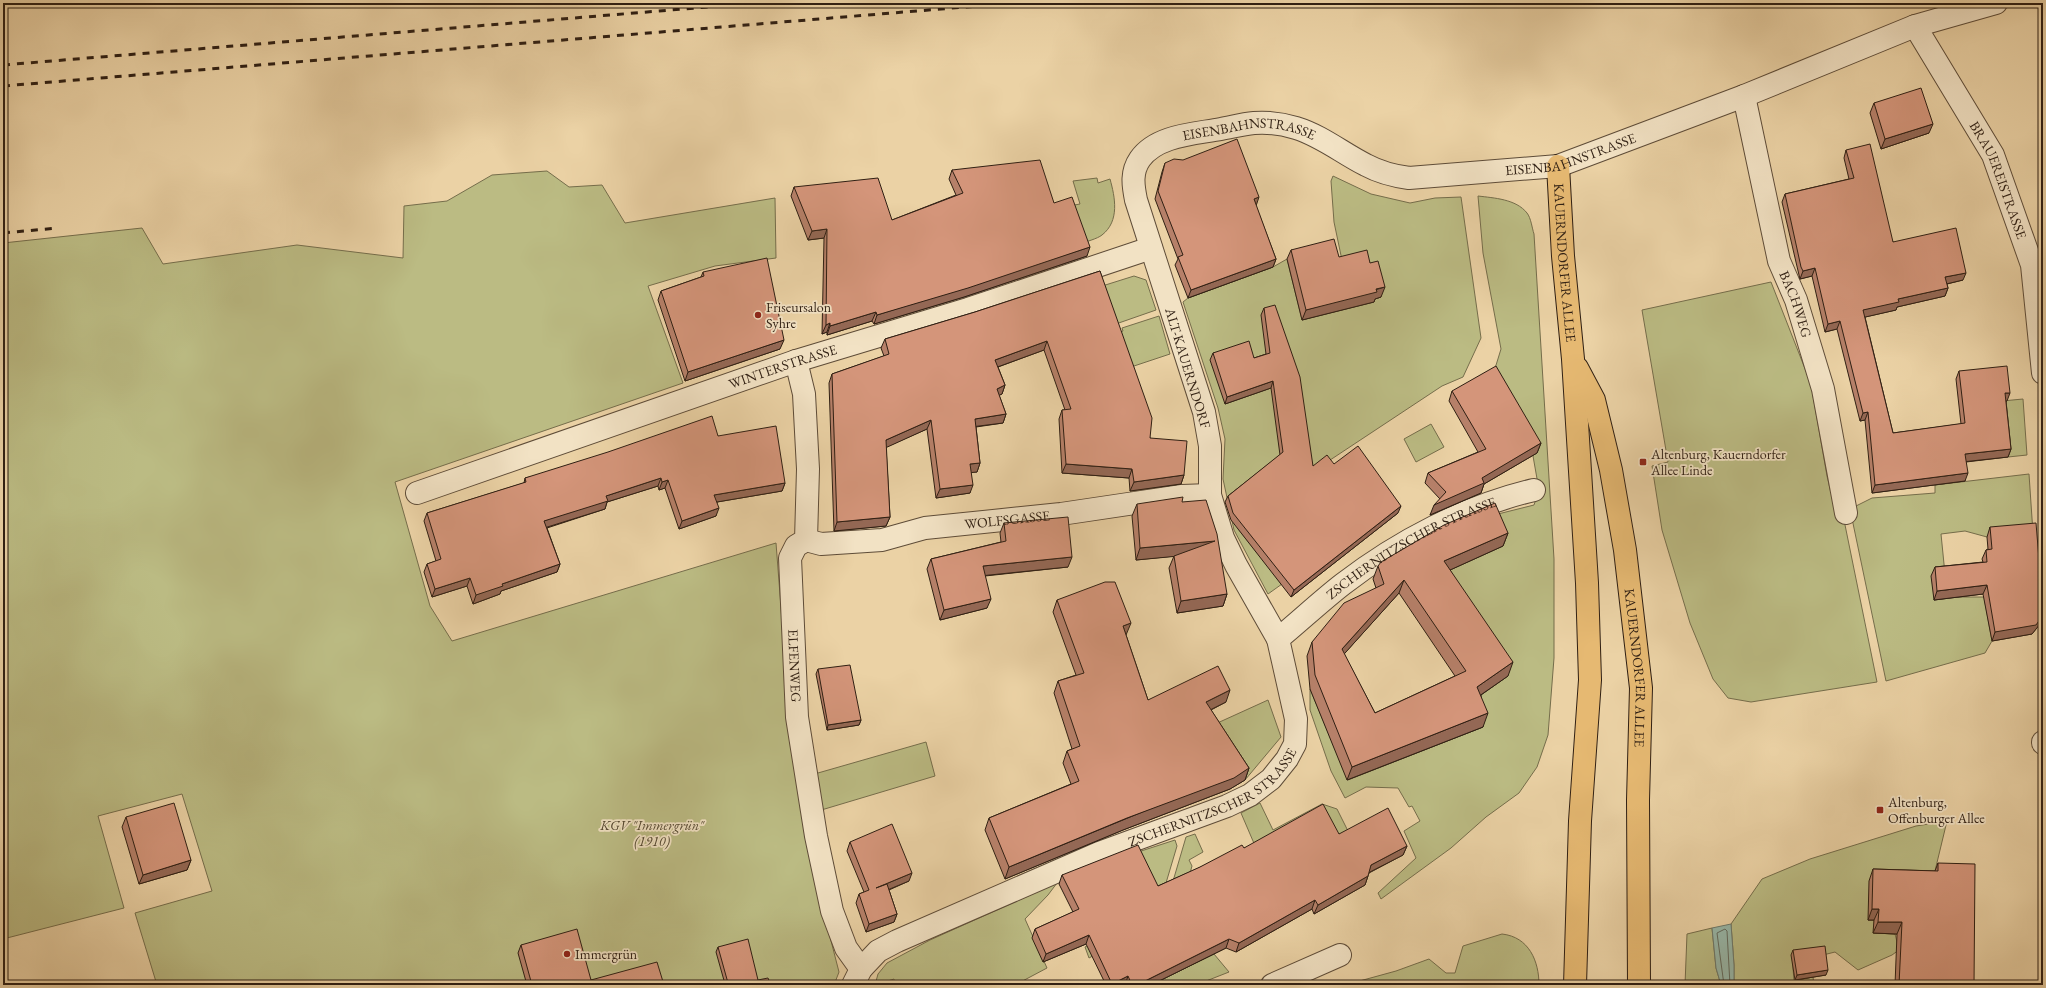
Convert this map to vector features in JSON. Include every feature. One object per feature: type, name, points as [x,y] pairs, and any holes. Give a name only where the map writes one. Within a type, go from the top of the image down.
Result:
[{"type":"main road","name":"KAUERNDORFER ALLEE","points":[[1558,166],[1563,256],[1573,359],[1587,583],[1590,686],[1580,821],[1575,985]]},
{"type":"main road","name":"KAUERNDORFER ALLEE","points":[[1573,359],[1594,400],[1611,470],[1625,550],[1641,688],[1638,800],[1639,985]]},
{"type":"street","name":"EISENBAHNSTRASSE","points":[[1141,158],[1155,146],[1173,138],[1253,123],[1274,124],[1296,128],[1334,145],[1365,165],[1390,175],[1409,178],[1558,166],[1744,96],[1915,26],[1996,3]]},
{"type":"street","name":"BRAUEREISTRASSE","points":[[1915,26],[1993,155],[2032,265],[2043,373]]},
{"type":"street","name":"BACHWEG","points":[[1744,96],[1779,262],[1796,300],[1823,389],[1846,513]]},
{"type":"street","name":"ALT-KAUERNDORF","points":[[1141,158],[1134,172],[1132,183],[1151,248],[1204,412],[1210,446],[1210,495],[1223,538],[1236,565],[1278,639]]},
{"type":"street","name":"WINTERSTRASSE","points":[[417,493],[796,361],[968,309],[1151,248]]},
{"type":"street","points":[[796,361],[804,394],[808,454],[806,540]]},
{"type":"street","name":"ZSCHERNITZSCHER STRASSE","points":[[857,977],[878,952],[934,923],[1099,853],[1227,806],[1250,795],[1271,779],[1287,759],[1295,744],[1296,719],[1278,639],[1343,584],[1380,558],[1421,534],[1493,501],[1534,490]]},
{"type":"street","name":"WOLFSGASSE","points":[[806,540],[821,544],[882,540],[925,528],[1061,514],[1182,496],[1210,495]]},
{"type":"street","name":"ELFENWEG","points":[[806,540],[796,546],[790,558],[797,717],[820,859],[832,910],[857,977]]},
{"type":"street","points":[[1272,985],[1340,955]]},
{"type":"green space","name":"KGV \"Immergrün\" (1910)","points":[[547,171],[569,187],[602,185],[625,223],[775,198],[776,258],[715,266],[648,286],[683,383],[395,482],[430,606],[452,641],[776,543],[789,711],[807,847],[839,972],[834,985],[157,985],[135,913],[212,891],[182,794],[98,816],[124,908],[3,939],[3,243],[142,228],[163,264],[297,245],[403,258],[404,206],[447,201],[492,175]]},
{"type":"green space","points":[[1333,176],[1371,194],[1410,203],[1435,198],[1461,197],[1481,338],[1463,377],[1442,386],[1315,470],[1282,471],[1239,530],[1282,584],[1268,594],[1234,530],[1223,479],[1225,439],[1218,408],[1183,302],[1188,298],[1273,267],[1287,259],[1302,320],[1381,297],[1343,265],[1334,222],[1331,181]]},
{"type":"green space","points":[[1097,178],[1098,183],[1110,179],[1115,208],[1114,216],[1112,223],[1102,235],[1081,244],[1069,206],[1080,204],[1073,181]]},
{"type":"green space","points":[[1478,196],[1504,200],[1522,208],[1530,218],[1534,234],[1554,559],[1554,658],[1548,735],[1537,767],[1519,793],[1486,817],[1451,848],[1381,899],[1378,893],[1416,858],[1404,831],[1420,821],[1412,806],[1409,807],[1398,788],[1366,787],[1345,798],[1331,771],[1310,710],[1310,689],[1348,780],[1483,727],[1421,549],[1490,516],[1534,505],[1539,490],[1533,456],[1493,375],[1501,349],[1483,253]]},
{"type":"green space","points":[[1134,276],[1146,280],[1156,310],[1113,325],[1099,287]]},
{"type":"green space","points":[[1771,282],[1811,384],[1827,476],[1831,493],[1839,499],[1877,682],[1751,702],[1728,698],[1713,679],[1690,623],[1662,530],[1652,466],[1668,462],[1642,310]]},
{"type":"green space","points":[[1159,316],[1170,354],[1128,368],[1116,334],[1123,331],[1122,328]]},
{"type":"green space","points":[[2023,399],[2027,455],[2008,457],[2002,401]]},
{"type":"green space","points":[[1431,424],[1444,447],[1416,462],[1404,439]]},
{"type":"green space","points":[[2029,474],[2033,533],[1987,537],[1965,531],[1941,534],[1945,574],[1934,600],[1956,597],[1984,597],[1992,641],[1985,653],[1886,681],[1850,509],[1872,498],[1935,493],[1935,485]]},
{"type":"green space","points":[[1268,700],[1281,737],[1245,780],[1223,747],[1202,730]]},
{"type":"green space","points":[[926,742],[935,776],[818,811],[811,775]]},
{"type":"green space","points":[[1260,803],[1273,830],[1322,804],[1337,809],[1350,835],[1256,848],[1241,813]]},
{"type":"green space","points":[[1947,821],[1934,875],[1868,920],[1874,920],[1874,933],[1895,934],[1899,950],[1892,955],[1858,970],[1835,952],[1823,955],[1792,955],[1794,981],[1813,977],[1814,985],[1734,985],[1731,924],[1762,879],[1810,859],[1916,826]]},
{"type":"green space","points":[[1195,834],[1203,852],[1189,860],[1192,866],[1181,905],[1175,912],[1089,958],[1085,947],[1166,905],[1186,837]]},
{"type":"green space","points":[[1175,840],[1177,846],[1166,883],[1152,889],[1135,853]]},
{"type":"green space","points":[[1057,883],[1048,895],[1025,919],[1047,968],[1015,985],[895,985],[894,979],[875,985],[878,974],[887,963],[930,940]]},
{"type":"green space","points":[[1712,928],[1716,968],[1721,985],[1685,985],[1687,934]]},
{"type":"green space","points":[[1502,934],[1511,936],[1526,945],[1531,952],[1537,967],[1539,985],[1345,985],[1396,971],[1429,959],[1446,973],[1455,973],[1463,946]]},
{"type":"green space","points":[[1214,954],[1229,972],[1196,985],[1151,985]]},
{"type":"water","points":[[1731,924],[1734,985],[1721,985],[1716,968],[1712,928]]},
{"type":"building","points":[[1921,88],[1933,124],[1885,139],[1874,103]]},
{"type":"building","points":[[1237,139],[1259,197],[1254,199],[1276,259],[1191,290],[1178,257],[1183,255],[1158,191],[1165,163],[1174,159],[1183,160]]},
{"type":"building","points":[[1870,144],[1893,242],[1956,228],[1966,273],[1945,277],[1948,288],[1898,299],[1899,302],[1863,310],[1893,433],[1965,423],[1959,371],[2007,366],[2010,393],[2005,393],[2011,449],[1965,454],[1968,473],[1875,485],[1868,412],[1863,413],[1840,321],[1828,324],[1815,268],[1803,271],[1801,267],[1785,194],[1854,178],[1846,150]]},
{"type":"building","points":[[1040,160],[1054,203],[1072,197],[1090,247],[968,288],[877,315],[876,312],[830,326],[830,323],[826,325],[827,229],[812,231],[794,187],[878,178],[892,220],[963,193],[952,170]]},
{"type":"building","points":[[1334,239],[1339,257],[1367,250],[1370,263],[1378,261],[1385,287],[1376,289],[1377,292],[1306,310],[1291,250]]},
{"type":"building","points":[[767,258],[784,340],[688,372],[661,291],[704,276],[703,272]]},
{"type":"building","points":[[1100,271],[1152,418],[1150,438],[1187,441],[1184,475],[1134,482],[1132,469],[1066,464],[1062,410],[1071,409],[1047,341],[995,360],[1005,385],[997,389],[1006,414],[975,419],[980,463],[970,464],[973,485],[940,489],[931,420],[886,440],[890,517],[837,522],[832,374],[889,354],[885,339],[975,312]]},
{"type":"building","points":[[1275,305],[1300,377],[1313,466],[1327,455],[1334,464],[1358,446],[1401,506],[1294,590],[1233,513],[1228,496],[1283,452],[1273,381],[1227,397],[1213,353],[1249,341],[1254,358],[1270,353],[1264,308]]},
{"type":"building","points":[[1496,366],[1541,443],[1482,478],[1484,483],[1434,505],[1446,492],[1428,473],[1486,449],[1452,391]]},
{"type":"building","points":[[712,416],[718,436],[776,426],[785,483],[714,495],[719,508],[682,521],[668,480],[662,482],[661,478],[606,496],[608,501],[544,521],[560,564],[502,584],[503,586],[476,595],[470,578],[435,589],[427,564],[441,559],[427,513],[526,482],[525,478],[608,452]]},
{"type":"building","points":[[1183,497],[1182,502],[1206,500],[1217,534],[1227,594],[1181,601],[1174,556],[1215,541],[1140,548],[1137,504]]},
{"type":"building","points":[[1495,503],[1508,533],[1444,561],[1513,662],[1477,687],[1488,713],[1352,767],[1315,675],[1312,642],[1344,603],[1384,584],[1378,566],[1381,562],[1444,525]],"holes":[[[1404,580],[1466,671],[1375,713],[1342,649]]]},
{"type":"building","points":[[1068,517],[1072,557],[983,566],[991,599],[944,610],[931,559],[1006,541],[1004,523]]},
{"type":"building","points":[[2036,523],[2043,615],[2036,625],[1995,632],[1987,585],[1937,591],[1935,567],[1987,562],[1986,550],[1992,549],[1990,527]]},
{"type":"building","points":[[1105,582],[1115,582],[1131,623],[1123,626],[1148,700],[1218,666],[1230,690],[1206,702],[1249,768],[1234,778],[1127,818],[1009,867],[989,818],[1079,781],[1067,751],[1080,746],[1058,681],[1084,673],[1057,600]]},
{"type":"building","points":[[850,665],[861,720],[828,725],[818,669]]},
{"type":"building","points":[[174,803],[191,860],[143,875],[126,817]]},
{"type":"building","points":[[1323,804],[1339,834],[1388,808],[1407,846],[1371,865],[1368,876],[1318,905],[1315,900],[1239,943],[1229,939],[1137,985],[1132,985],[1128,976],[1112,984],[1089,935],[1046,954],[1035,929],[1079,909],[1062,875],[1138,845],[1158,886],[1200,867],[1242,845],[1244,848]]},
{"type":"building","points":[[892,824],[912,873],[876,888],[887,884],[897,914],[869,924],[859,894],[869,890],[850,842]]},
{"type":"building","points":[[1938,863],[1975,864],[1974,985],[1899,985],[1902,922],[1878,922],[1879,909],[1872,909],[1873,869],[1938,871]]},
{"type":"building","points":[[577,929],[591,980],[657,962],[664,985],[532,985],[521,945]]},
{"type":"building","points":[[748,939],[758,980],[768,978],[771,985],[721,985],[728,983],[718,947]]},
{"type":"building","points":[[1825,946],[1828,970],[1797,975],[1793,950]]},
{"type":"railway","points":[[3,65],[756,3]]},
{"type":"railway","points":[[3,86],[1014,3]]},
{"type":"railway","points":[[3,233],[58,228]]},
{"type":"place","name":"Friseursalon Syhre","points":[[758,315]]},
{"type":"place","name":"Altenburg, Kauerndorfer Allee Linde","points":[[1643,462]]},
{"type":"place","name":"Altenburg, Offenburger Allee","points":[[1880,810]]},
{"type":"place","name":"Immergrün","points":[[567,954]]}]
